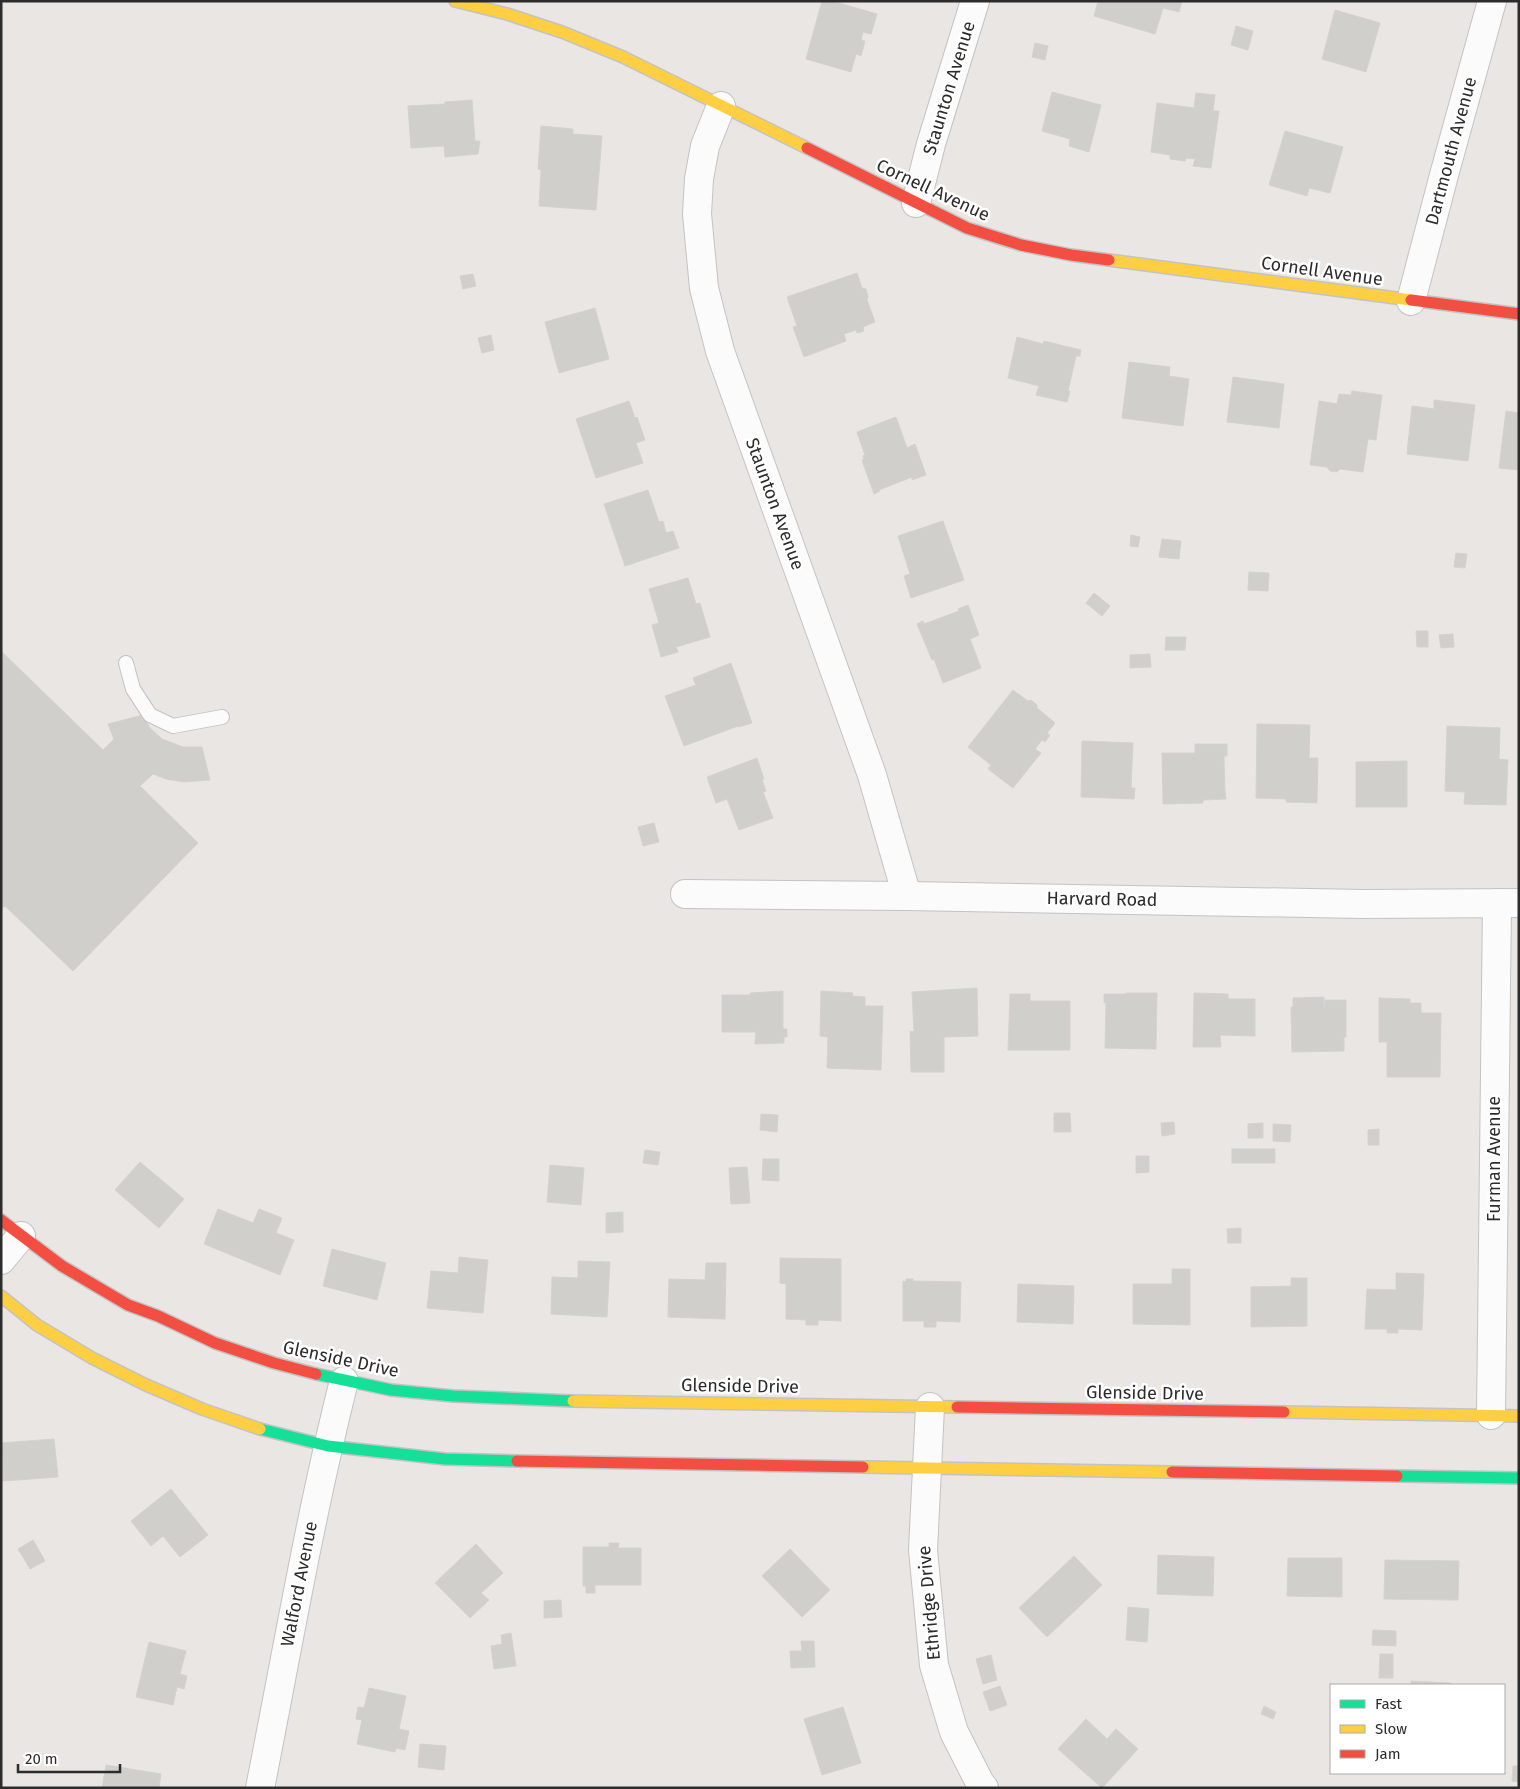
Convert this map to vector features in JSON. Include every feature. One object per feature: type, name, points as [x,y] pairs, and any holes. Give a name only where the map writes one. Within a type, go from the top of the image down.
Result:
[{"type":"main road","name":"Cornell Avenue","points":[[455,1],[506,14],[562,32],[623,57],[967,228],[1021,245],[1071,255],[1519,314]]},
{"type":"main road","name":"Glenside Drive","points":[[11,1228],[62,1266],[128,1305],[158,1316],[224,1346],[274,1363],[344,1381],[400,1391],[506,1399],[1519,1416]]},
{"type":"main road","points":[[1,1296],[37,1326],[92,1358],[146,1385],[202,1409],[260,1429],[328,1446],[445,1459],[504,1461],[1519,1478]]},
{"type":"street","name":"Staunton Avenue","points":[[916,203],[931,144],[975,1]]},
{"type":"street","name":"Dartmouth Avenue","points":[[1411,301],[1492,1]]},
{"type":"street","name":"Staunton Avenue","points":[[721,106],[706,146],[699,179],[698,214],[704,288],[720,351],[872,775],[906,896]]},
{"type":"street","name":"Harvard Road","points":[[685,894],[1363,904],[1508,903]]},
{"type":"street","name":"Furman Avenue","points":[[1490,1415],[1508,903]]},
{"type":"street","points":[[1,1260],[11,1228]]},
{"type":"street","name":"Walford Avenue","points":[[260,1788],[288,1639],[328,1446],[344,1381]]},
{"type":"street","name":"Ethridge Drive","points":[[930,1407],[923,1550],[934,1665],[954,1732],[984,1788]]},
{"type":"lane","points":[[126,662],[133,689],[150,715],[172,726],[222,718]]},
{"type":"building","points":[[822,1],[832,1],[877,14],[871,34],[863,32],[861,40],[865,41],[861,56],[856,54],[851,72],[806,59]]},
{"type":"building","points":[[1098,1],[1182,1],[1179,12],[1163,8],[1155,34],[1094,16]]},
{"type":"building","points":[[1335,10],[1380,23],[1366,72],[1322,59]]},
{"type":"building","points":[[1236,26],[1253,31],[1248,50],[1231,45]]},
{"type":"building","points":[[1035,43],[1048,46],[1045,60],[1032,57]]},
{"type":"building","points":[[1052,92],[1101,105],[1089,152],[1069,146],[1070,139],[1042,131]]},
{"type":"building","points":[[1196,93],[1215,95],[1213,111],[1219,111],[1211,168],[1193,166],[1195,159],[1186,158],[1185,161],[1170,159],[1170,155],[1151,152],[1157,103],[1194,108]]},
{"type":"building","points":[[472,100],[475,141],[480,141],[478,154],[445,157],[444,146],[411,148],[408,106]]},
{"type":"building","points":[[541,126],[573,129],[573,134],[602,136],[596,210],[539,206],[541,170],[538,169]]},
{"type":"building","points":[[1285,131],[1343,147],[1330,193],[1309,188],[1307,196],[1269,185]]},
{"type":"building","points":[[857,273],[862,288],[866,289],[867,300],[875,322],[863,327],[864,331],[857,333],[856,330],[844,334],[846,341],[804,357],[793,327],[797,326],[787,297]]},
{"type":"building","points":[[473,274],[476,286],[463,289],[460,276]]},
{"type":"building","points":[[595,308],[609,359],[559,373],[545,322]]},
{"type":"building","points":[[491,335],[494,350],[482,353],[478,338]]},
{"type":"building","points":[[1017,337],[1043,344],[1044,341],[1081,350],[1080,356],[1076,356],[1067,402],[1036,395],[1039,386],[1008,378]]},
{"type":"building","points":[[1129,362],[1170,367],[1169,376],[1189,379],[1183,426],[1122,418]]},
{"type":"building","points":[[1233,377],[1284,384],[1279,428],[1227,422]]},
{"type":"building","points":[[1352,391],[1382,395],[1376,440],[1368,439],[1363,472],[1340,469],[1337,472],[1330,471],[1327,467],[1310,465],[1319,401],[1337,404],[1339,394],[1351,395]]},
{"type":"building","points":[[1434,400],[1475,405],[1468,461],[1407,454],[1412,406],[1434,409]]},
{"type":"building","points":[[629,401],[645,440],[636,443],[643,463],[596,478],[576,419]]},
{"type":"building","points":[[1506,411],[1519,413],[1519,470],[1499,468]]},
{"type":"building","points":[[896,417],[907,448],[915,444],[926,475],[912,480],[912,477],[879,490],[874,494],[862,460],[865,455],[857,432]]},
{"type":"building","points":[[648,490],[659,522],[663,521],[666,533],[673,531],[679,548],[625,566],[604,504]]},
{"type":"building","points":[[943,521],[964,580],[911,598],[904,576],[910,574],[898,536]]},
{"type":"building","points":[[1131,535],[1140,537],[1138,547],[1130,546]]},
{"type":"building","points":[[1162,539],[1181,541],[1179,559],[1159,557]]},
{"type":"building","points":[[1456,553],[1467,554],[1465,568],[1454,567]]},
{"type":"building","points":[[1249,572],[1269,573],[1268,591],[1248,590]]},
{"type":"building","points":[[688,578],[696,604],[700,603],[710,637],[676,647],[678,652],[661,657],[652,625],[659,623],[649,589]]},
{"type":"building","points":[[1094,593],[1110,606],[1102,616],[1086,603]]},
{"type":"building","points":[[968,605],[979,635],[970,639],[981,668],[943,683],[917,624],[923,621],[924,624],[959,611],[958,609]]},
{"type":"building","points":[[1416,631],[1428,631],[1428,647],[1417,647]]},
{"type":"building","points":[[1453,634],[1454,647],[1441,648],[1439,635]]},
{"type":"building","points":[[1166,637],[1186,637],[1185,650],[1165,650]]},
{"type":"building","points":[[1,651],[103,750],[114,739],[108,724],[143,715],[150,728],[162,739],[183,747],[202,747],[210,780],[184,782],[166,779],[153,774],[140,786],[198,843],[73,971],[5,906],[1,909]]},
{"type":"building","points":[[1150,654],[1151,667],[1130,668],[1130,655]]},
{"type":"building","points":[[731,663],[752,723],[738,726],[684,746],[665,696],[696,685],[693,678]]},
{"type":"building","points":[[1013,690],[1028,701],[1031,700],[1037,705],[1037,708],[1055,723],[1047,733],[1050,735],[1045,742],[1042,740],[1035,749],[1041,753],[1013,788],[988,769],[991,765],[968,747]]},
{"type":"building","points":[[1257,724],[1310,725],[1309,758],[1318,758],[1317,803],[1286,802],[1286,799],[1256,798]]},
{"type":"building","points":[[1447,726],[1500,728],[1499,759],[1508,760],[1506,805],[1464,804],[1465,792],[1445,791]]},
{"type":"building","points":[[1082,741],[1133,743],[1131,788],[1135,788],[1134,799],[1081,797]]},
{"type":"building","points":[[1195,744],[1227,744],[1227,756],[1224,756],[1226,799],[1203,800],[1203,803],[1163,804],[1162,753],[1195,753]]},
{"type":"building","points":[[757,758],[764,779],[762,780],[766,791],[763,792],[773,818],[739,830],[727,799],[716,803],[707,777]]},
{"type":"building","points":[[1407,761],[1407,807],[1356,807],[1356,762]]},
{"type":"building","points":[[654,823],[659,842],[643,846],[638,827]]},
{"type":"building","points":[[977,988],[978,1036],[944,1037],[944,1072],[911,1072],[910,1031],[914,1032],[912,992]]},
{"type":"building","points":[[783,991],[783,1029],[787,1029],[787,1037],[784,1037],[784,1043],[755,1044],[756,1032],[722,1032],[722,995],[750,995],[750,993]]},
{"type":"building","points":[[821,991],[853,993],[852,996],[865,997],[865,1006],[883,1006],[881,1070],[827,1068],[828,1037],[820,1036]]},
{"type":"building","points":[[1157,993],[1156,1049],[1105,1048],[1106,1002],[1104,1003],[1104,994]]},
{"type":"building","points":[[1194,993],[1228,994],[1228,999],[1255,999],[1255,1036],[1220,1035],[1221,1047],[1193,1047]]},
{"type":"building","points":[[1010,994],[1030,994],[1030,1001],[1070,1001],[1070,1050],[1008,1050]]},
{"type":"building","points":[[1324,997],[1324,1007],[1325,1000],[1346,1000],[1344,1051],[1292,1052],[1291,1007],[1293,1007],[1293,998]]},
{"type":"building","points":[[1379,998],[1410,999],[1410,1003],[1421,1003],[1421,1013],[1441,1013],[1440,1077],[1387,1077],[1387,1042],[1379,1042]]},
{"type":"building","points":[[1054,1113],[1070,1113],[1071,1132],[1054,1132]]},
{"type":"building","points":[[761,1114],[778,1115],[777,1132],[760,1130]]},
{"type":"building","points":[[1174,1122],[1175,1134],[1162,1136],[1161,1123]]},
{"type":"building","points":[[1263,1123],[1263,1138],[1248,1138],[1248,1124]]},
{"type":"building","points":[[1273,1124],[1291,1125],[1290,1142],[1273,1141]]},
{"type":"building","points":[[1379,1129],[1379,1145],[1368,1145],[1368,1130]]},
{"type":"building","points":[[1232,1149],[1275,1149],[1275,1163],[1232,1163]]},
{"type":"building","points":[[645,1150],[660,1152],[658,1165],[643,1163]]},
{"type":"building","points":[[1136,1156],[1149,1156],[1149,1172],[1136,1173]]},
{"type":"building","points":[[763,1159],[779,1159],[779,1181],[762,1180]]},
{"type":"building","points":[[140,1162],[184,1199],[159,1228],[115,1190]]},
{"type":"building","points":[[550,1165],[584,1168],[581,1205],[547,1202]]},
{"type":"building","points":[[747,1167],[750,1203],[731,1204],[729,1168]]},
{"type":"building","points":[[218,1209],[253,1223],[259,1209],[282,1218],[276,1233],[294,1240],[280,1275],[204,1244]]},
{"type":"building","points":[[623,1212],[623,1232],[606,1233],[606,1213]]},
{"type":"building","points":[[1241,1228],[1241,1243],[1228,1243],[1227,1229]]},
{"type":"building","points":[[332,1249],[386,1263],[377,1300],[323,1286]]},
{"type":"building","points":[[459,1257],[488,1260],[483,1313],[427,1308],[431,1271],[458,1273]]},
{"type":"building","points":[[780,1258],[841,1259],[841,1321],[818,1320],[818,1325],[806,1325],[806,1320],[786,1319],[786,1284],[780,1283]]},
{"type":"building","points":[[578,1261],[610,1262],[607,1317],[551,1314],[552,1277],[578,1278]]},
{"type":"building","points":[[706,1263],[726,1263],[725,1319],[668,1317],[669,1279],[705,1280]]},
{"type":"building","points":[[1172,1269],[1190,1269],[1190,1325],[1133,1324],[1133,1284],[1172,1284]]},
{"type":"building","points":[[1396,1273],[1424,1274],[1422,1330],[1398,1329],[1398,1333],[1387,1333],[1387,1329],[1365,1329],[1367,1289],[1396,1290]]},
{"type":"building","points":[[1291,1278],[1307,1278],[1307,1326],[1251,1327],[1251,1287],[1291,1286]]},
{"type":"building","points":[[906,1279],[913,1279],[913,1281],[961,1282],[960,1322],[936,1321],[936,1327],[924,1327],[924,1321],[903,1321],[903,1281],[906,1282]]},
{"type":"building","points":[[1018,1284],[1074,1286],[1073,1324],[1017,1322]]},
{"type":"building","points":[[54,1439],[58,1477],[3,1481],[1,1443]]},
{"type":"building","points":[[171,1489],[208,1535],[180,1557],[163,1536],[151,1546],[131,1521]]},
{"type":"building","points":[[33,1540],[45,1561],[30,1569],[18,1549]]},
{"type":"building","points":[[609,1543],[619,1543],[618,1548],[641,1548],[641,1585],[595,1585],[595,1593],[586,1593],[586,1586],[583,1586],[583,1547],[609,1547]]},
{"type":"building","points":[[476,1544],[503,1573],[481,1593],[489,1600],[470,1618],[435,1583]]},
{"type":"building","points":[[790,1549],[830,1590],[802,1617],[762,1576]]},
{"type":"building","points":[[1158,1555],[1214,1557],[1213,1596],[1157,1594]]},
{"type":"building","points":[[1074,1556],[1102,1585],[1047,1637],[1019,1608]]},
{"type":"building","points":[[1288,1558],[1342,1558],[1342,1597],[1287,1596]]},
{"type":"building","points":[[1385,1560],[1459,1561],[1458,1600],[1384,1599]]},
{"type":"building","points":[[561,1600],[562,1617],[544,1618],[544,1601]]},
{"type":"building","points":[[1128,1607],[1149,1609],[1147,1642],[1126,1640]]},
{"type":"building","points":[[1373,1630],[1396,1631],[1396,1646],[1372,1645]]},
{"type":"building","points":[[511,1633],[516,1666],[494,1669],[491,1646],[502,1644],[501,1635]]},
{"type":"building","points":[[801,1641],[814,1641],[815,1667],[791,1668],[790,1651],[802,1651]]},
{"type":"building","points":[[149,1642],[186,1651],[180,1674],[187,1676],[184,1689],[177,1687],[173,1705],[136,1697]]},
{"type":"building","points":[[1380,1654],[1393,1654],[1393,1678],[1379,1678]]},
{"type":"building","points":[[991,1655],[997,1680],[983,1684],[976,1659]]},
{"type":"building","points":[[1411,1681],[1451,1683],[1451,1684],[1411,1684]]},
{"type":"building","points":[[1000,1686],[1007,1705],[990,1711],[983,1692]]},
{"type":"building","points":[[369,1688],[406,1696],[399,1729],[409,1731],[405,1750],[396,1748],[395,1752],[357,1744],[362,1720],[356,1719],[358,1707],[364,1708]]},
{"type":"building","points":[[1264,1706],[1276,1712],[1273,1719],[1261,1714]]},
{"type":"building","points":[[843,1707],[861,1763],[822,1775],[804,1719]]},
{"type":"building","points":[[1086,1719],[1107,1739],[1116,1729],[1138,1749],[1102,1788],[1058,1749]]},
{"type":"building","points":[[420,1744],[446,1746],[444,1770],[418,1767]]},
{"type":"building","points":[[106,1765],[161,1774],[159,1788],[102,1788]]},
{"type":"building","points":[[1513,1766],[1519,1766],[1519,1782],[1512,1781]]},
{"type":"traffic: fast","points":[[316,1374],[391,1390],[453,1396],[573,1401]]},
{"type":"traffic: fast","points":[[260,1429],[328,1446],[445,1459],[517,1461]]},
{"type":"traffic: fast","points":[[1397,1476],[1519,1478]]},
{"type":"traffic: slow","points":[[455,1],[507,14],[562,32],[623,57],[807,148]]},
{"type":"traffic: slow","points":[[1109,260],[1411,300]]},
{"type":"traffic: slow","points":[[1,1296],[37,1325],[92,1358],[146,1385],[202,1409],[260,1429]]},
{"type":"traffic: slow","points":[[573,1401],[957,1407]]},
{"type":"traffic: slow","points":[[1284,1412],[1519,1416]]},
{"type":"traffic: slow","points":[[863,1467],[1172,1472]]},
{"type":"traffic: jam","points":[[807,148],[967,228],[1021,245],[1109,260]]},
{"type":"traffic: jam","points":[[1411,300],[1519,314]]},
{"type":"traffic: jam","points":[[1,1220],[62,1266],[128,1305],[158,1316],[215,1343],[274,1363],[316,1374]]},
{"type":"traffic: jam","points":[[957,1407],[1284,1412]]},
{"type":"traffic: jam","points":[[517,1461],[863,1467]]},
{"type":"traffic: jam","points":[[1172,1472],[1397,1476]]}]
